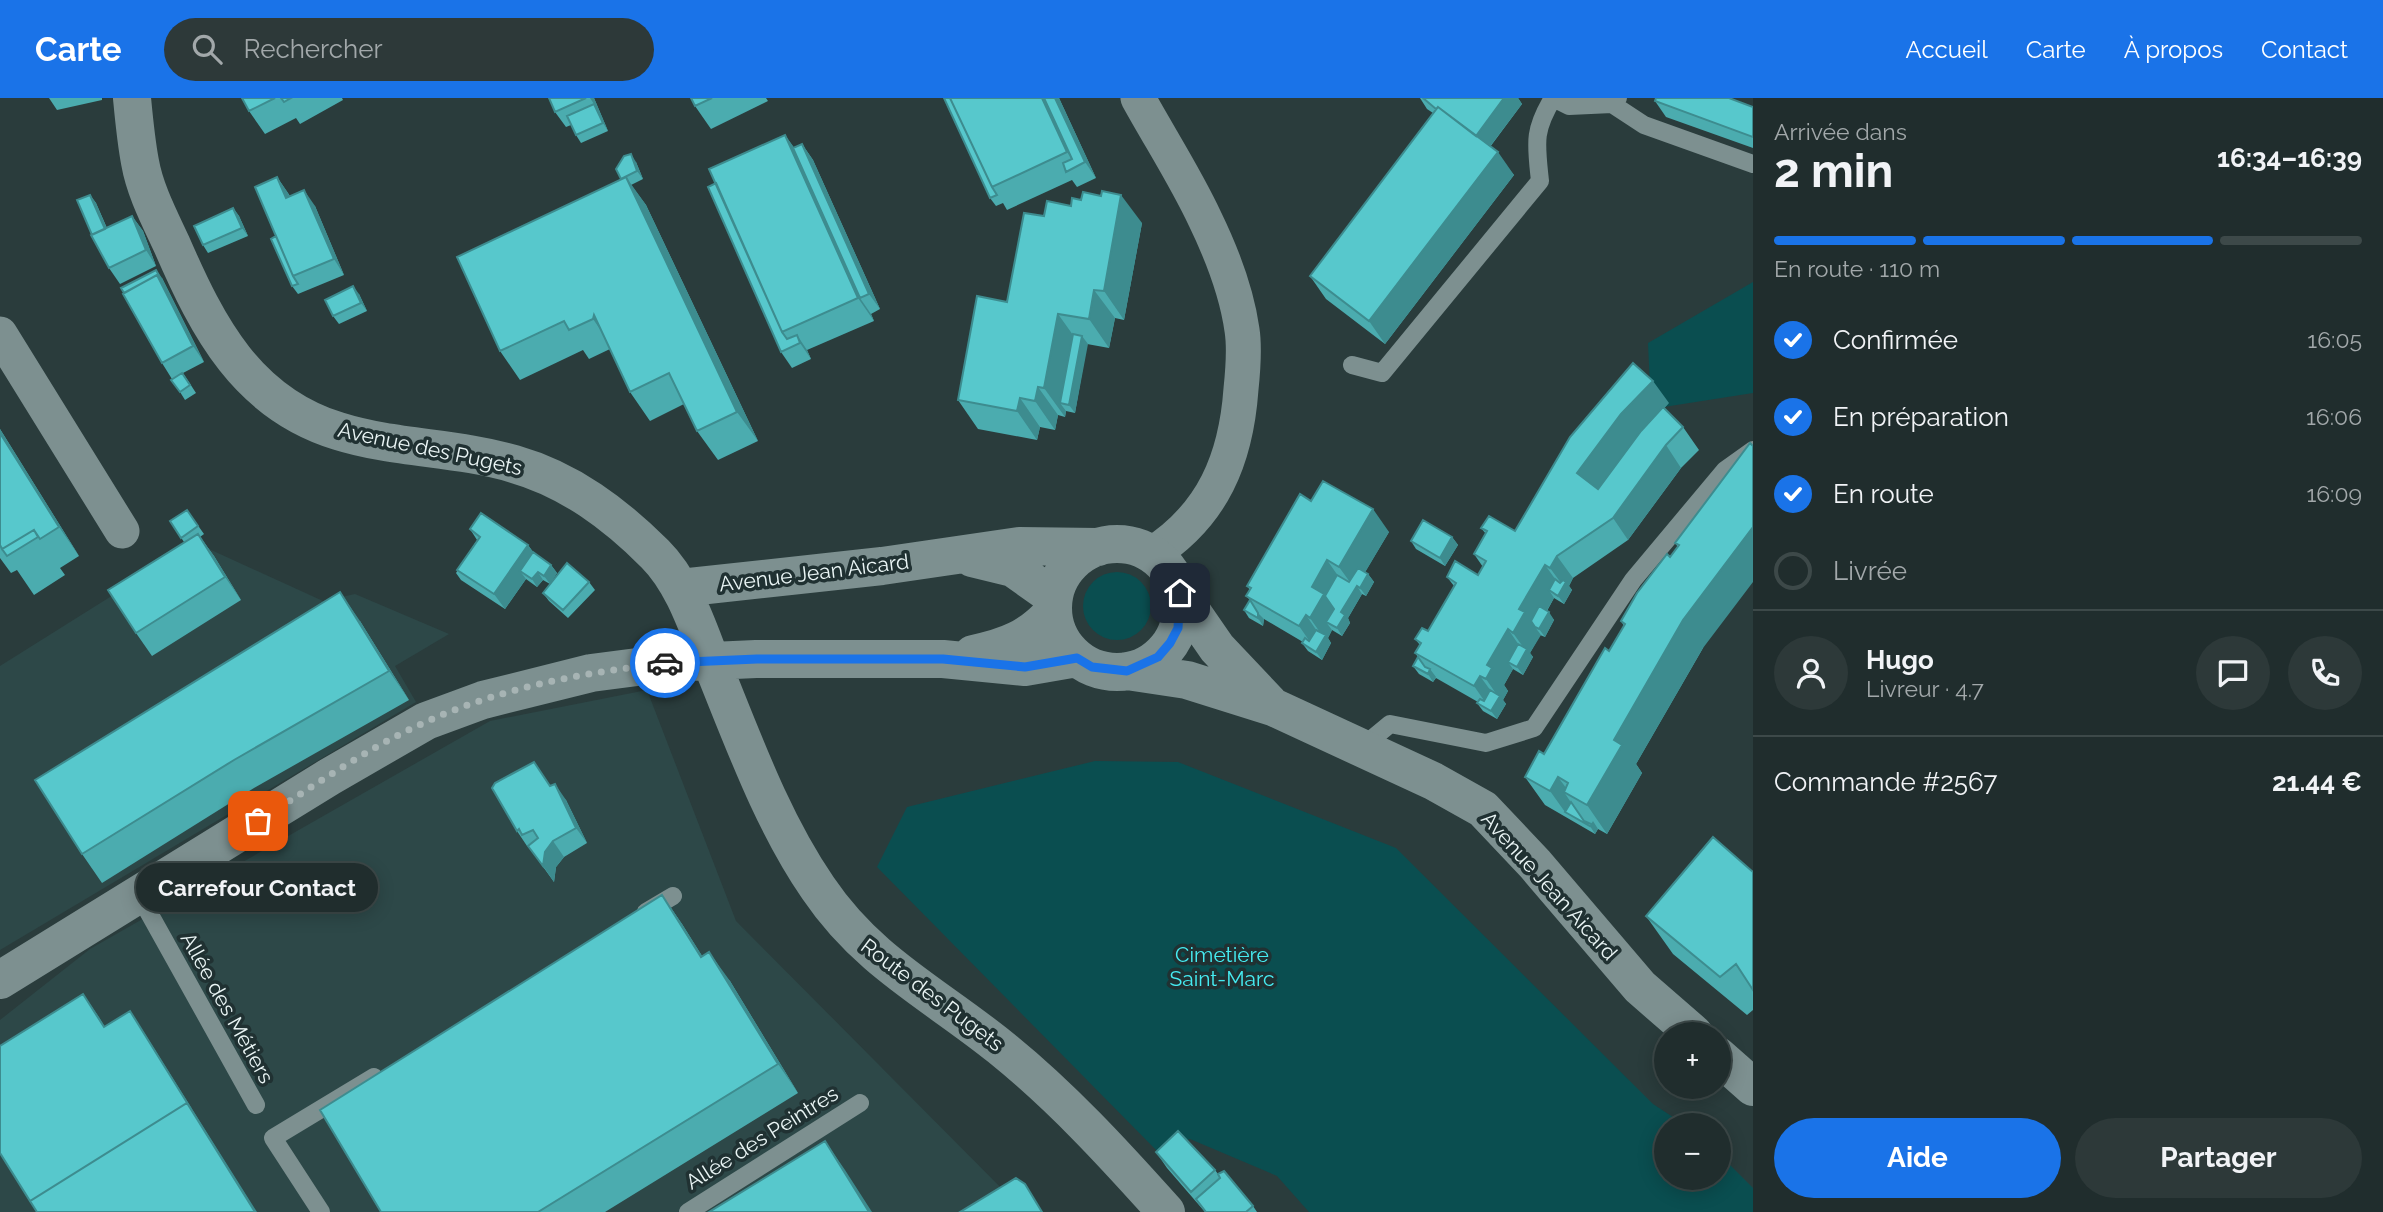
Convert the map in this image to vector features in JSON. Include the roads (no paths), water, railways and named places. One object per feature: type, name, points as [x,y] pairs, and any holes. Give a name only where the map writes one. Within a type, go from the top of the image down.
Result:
[{"type":"street","name":"Avenue des Pugets","points":[[132,98],[140,166],[155,207],[209,321],[233,359],[258,388],[292,412],[336,431],[377,441],[512,463],[556,479],[593,500],[628,529],[660,558],[680,588]]},
{"type":"street","points":[[1138,98],[1206,220],[1230,284],[1242,331],[1238,426],[1228,465],[1211,499],[1186,528],[1152,554]]},
{"type":"street","points":[[0,334],[121,531]]},
{"type":"street","points":[[943,659],[1016,643],[1029,636],[1053,605],[1058,583],[1074,560],[1098,547],[1116,544],[1152,554],[1164,564],[1180,593],[1178,628],[1170,643],[1151,661],[1127,671],[1092,667],[1077,658],[1065,645],[1053,605]]},
{"type":"street","name":"Avenue Jean Aicard","points":[[680,588],[1019,546],[1098,547]]},
{"type":"street","name":"Avenue Jean Aicard","points":[[948,556],[982,559],[1013,568],[1053,605]]},
{"type":"street","name":"Route des Pugets","points":[[680,588],[729,707],[792,846],[817,887],[851,933],[895,972],[998,1045],[1049,1089],[1093,1131],[1166,1212]]},
{"type":"street","name":"Avenue Jean Aicard","points":[[1180,593],[1217,648],[1273,707]]},
{"type":"street","points":[[0,980],[365,756],[426,722],[482,700],[591,673],[668,663],[757,659],[943,659],[1025,667],[1077,658]]},
{"type":"street","name":"Avenue Jean Aicard","points":[[1127,671],[1187,680],[1273,707],[1433,781],[1483,809],[1535,864],[1640,987],[1680,1022]]},
{"type":"street","points":[[1731,1068],[1753,1087]]},
{"type":"lane","points":[[1352,365],[1382,373],[1540,181],[1536,145],[1539,122],[1553,98],[1569,106],[1615,101],[1644,125],[1753,164]]},
{"type":"lane","points":[[1362,748],[1390,724],[1486,743],[1534,728],[1633,580],[1726,470],[1753,450]]},
{"type":"lane","name":"Allée des Métiers","points":[[139,895],[256,1105]]},
{"type":"lane","points":[[626,924],[673,895]]},
{"type":"lane","points":[[321,1212],[273,1138],[391,1066]]},
{"type":"lane","name":"Allée des Peintres","points":[[688,1212],[860,1103]]},
{"type":"place","name":"Carrefour Contact","points":[[258,821]]},
{"type":"park label","name":"Cimetière Saint-Marc","points":[[1222,967]]}]
